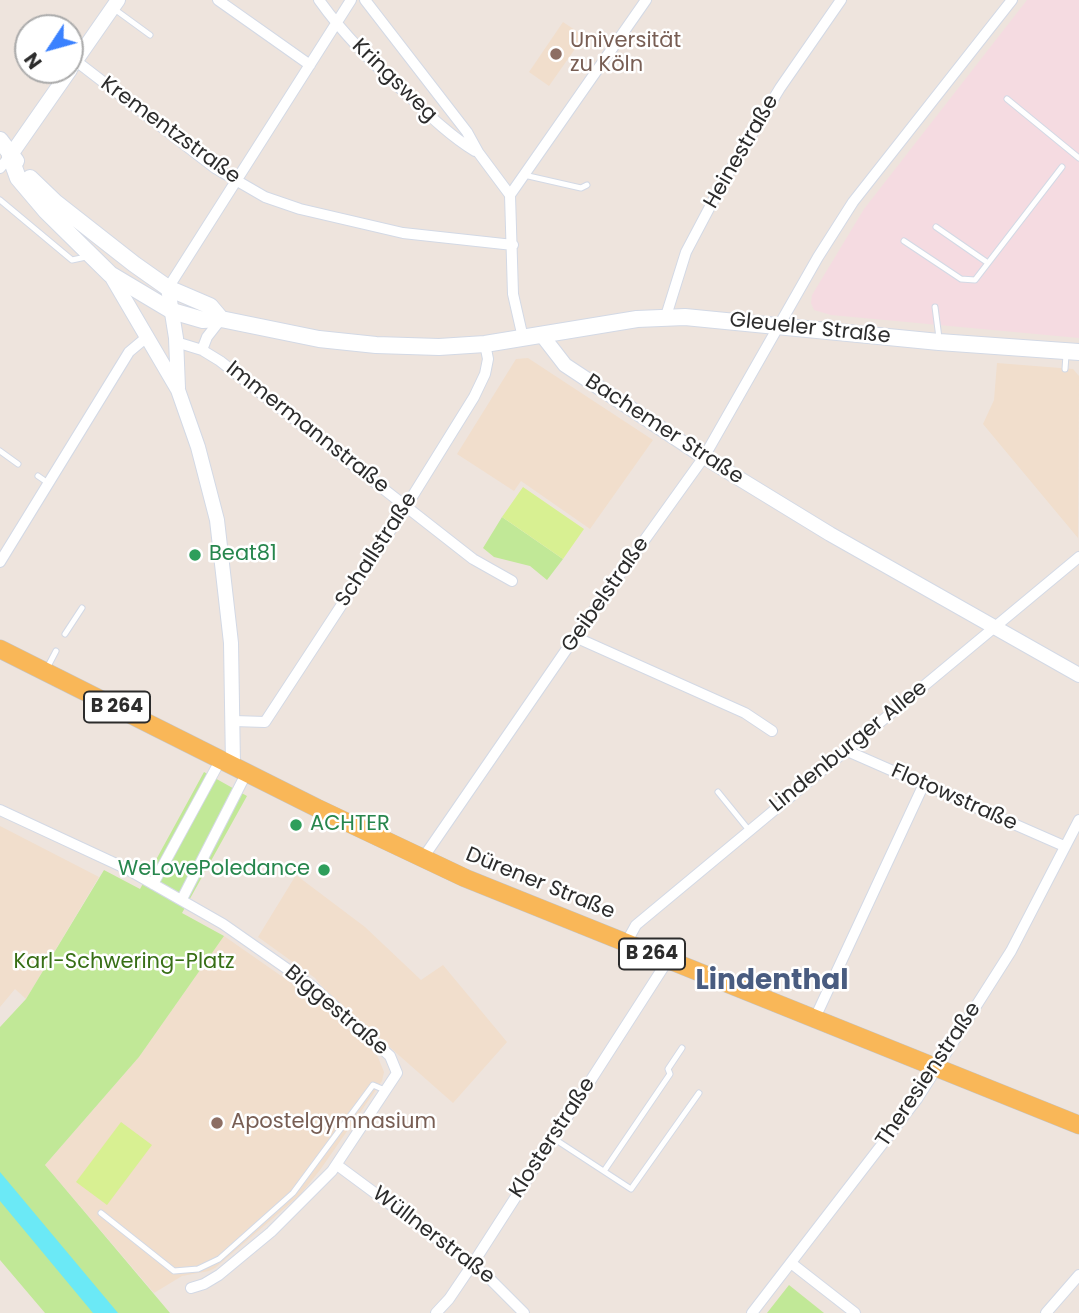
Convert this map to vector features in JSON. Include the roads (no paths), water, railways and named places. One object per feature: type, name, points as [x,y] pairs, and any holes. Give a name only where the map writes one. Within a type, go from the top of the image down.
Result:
[{"type":"main road","points":[[0,140],[5,162],[46,211],[91,256],[110,274],[172,310],[203,320],[221,319],[319,339],[376,345],[439,348],[485,344],[541,334]]},
{"type":"main road","points":[[5,162],[168,288],[210,306],[221,319]]},
{"type":"main road","name":"Gleueler Straße","points":[[541,334],[666,316],[1073,352]]},
{"type":"main road","name":"Dürener Straße","points":[[0,649],[465,878],[1079,1125]]},
{"type":"street","points":[[218,0],[310,65]]},
{"type":"street","name":"Kringsweg","points":[[318,0],[386,75],[455,139],[478,152]]},
{"type":"street","points":[[178,390],[176,342],[168,288],[351,0]]},
{"type":"street","name":"Kringsweg","points":[[365,0],[467,132],[478,152],[510,195]]},
{"type":"street","points":[[523,338],[513,294],[510,195],[646,0]]},
{"type":"street","name":"Heinestraße","points":[[666,316],[687,252],[723,182],[780,88],[841,0]]},
{"type":"street","name":"Geibelstraße","points":[[423,858],[575,637],[704,457],[818,257],[853,202],[1012,0]]},
{"type":"street","points":[[84,49],[115,4]]},
{"type":"street","name":"Krementzstraße","points":[[84,75],[236,181],[265,197],[300,209],[403,233],[513,245]]},
{"type":"street","points":[[5,162],[60,84]]},
{"type":"street","points":[[110,274],[178,390],[198,447],[217,520],[231,643],[234,765],[182,900]]},
{"type":"street","name":"Immermannstraße","points":[[202,350],[207,337],[221,319]]},
{"type":"street","name":"Bachemer Straße","points":[[541,334],[561,362],[704,457],[830,534],[1079,675]]},
{"type":"street","points":[[0,562],[43,480],[129,352],[148,336]]},
{"type":"street","name":"Immermannstraße","points":[[176,342],[202,350],[220,361],[473,559],[512,581]]},
{"type":"street","name":"Schallstraße","points":[[234,721],[265,722],[407,505],[485,374],[488,359],[485,344]]},
{"type":"street","name":"Lindenburger Allee","points":[[626,943],[636,925],[1079,557]]},
{"type":"street","points":[[575,637],[745,713],[772,731]]},
{"type":"street","name":"Flotowstraße","points":[[845,750],[1064,846]]},
{"type":"street","points":[[153,884],[234,765]]},
{"type":"street","points":[[814,1018],[923,786]]},
{"type":"street","name":"Biggestraße","points":[[0,810],[153,884],[223,924],[313,987],[390,1056],[397,1073],[337,1165],[308,1198],[219,1275],[191,1288]]},
{"type":"street","name":"Theresienstraße","points":[[752,1313],[939,1069],[1011,951],[1079,821]]},
{"type":"street","name":"Klosterstraße","points":[[436,1313],[472,1265],[667,960]]},
{"type":"street","name":"Wüllnerstraße","points":[[337,1165],[472,1265],[501,1288],[524,1313]]},
{"type":"street","points":[[791,1263],[855,1313]]},
{"type":"street","points":[[1046,1313],[1079,1275]]},
{"type":"lane","points":[[115,4],[150,35]]},
{"type":"lane","points":[[1007,99],[1079,158]]},
{"type":"lane","points":[[904,241],[961,279],[975,280],[1062,167]]},
{"type":"lane","points":[[524,175],[581,188],[587,185]]},
{"type":"lane","points":[[0,200],[72,260],[91,256]]},
{"type":"lane","points":[[936,227],[988,263]]},
{"type":"lane","points":[[935,307],[939,342]]},
{"type":"lane","points":[[1065,369],[1073,352]]},
{"type":"lane","points":[[0,451],[18,464]]},
{"type":"lane","points":[[65,634],[82,608]]},
{"type":"lane","points":[[45,671],[56,651]]},
{"type":"lane","points":[[718,792],[748,830]]},
{"type":"lane","points":[[604,1171],[670,1074],[668,1069],[682,1048]]},
{"type":"lane","points":[[101,1213],[174,1271],[198,1269],[219,1259],[293,1194],[373,1085],[387,1091]]},
{"type":"lane","points":[[553,1138],[631,1188],[699,1093]]},
{"type":"water","points":[[0,1172],[118,1313],[93,1313],[0,1201]]},
{"type":"place","name":"Universität zu Köln","points":[[556,54]]},
{"type":"place","name":"Beat81","points":[[195,555]]},
{"type":"place","name":"ACHTER","points":[[296,825]]},
{"type":"place","name":"WeLovePoledance","points":[[324,870]]},
{"type":"place","name":"Apostelgymnasium","points":[[217,1123]]},
{"type":"district","name":"Lindenthal","points":[[772,982]]},
{"type":"park label","name":"Karl-Schwering-Platz","points":[[124,963]]}]
